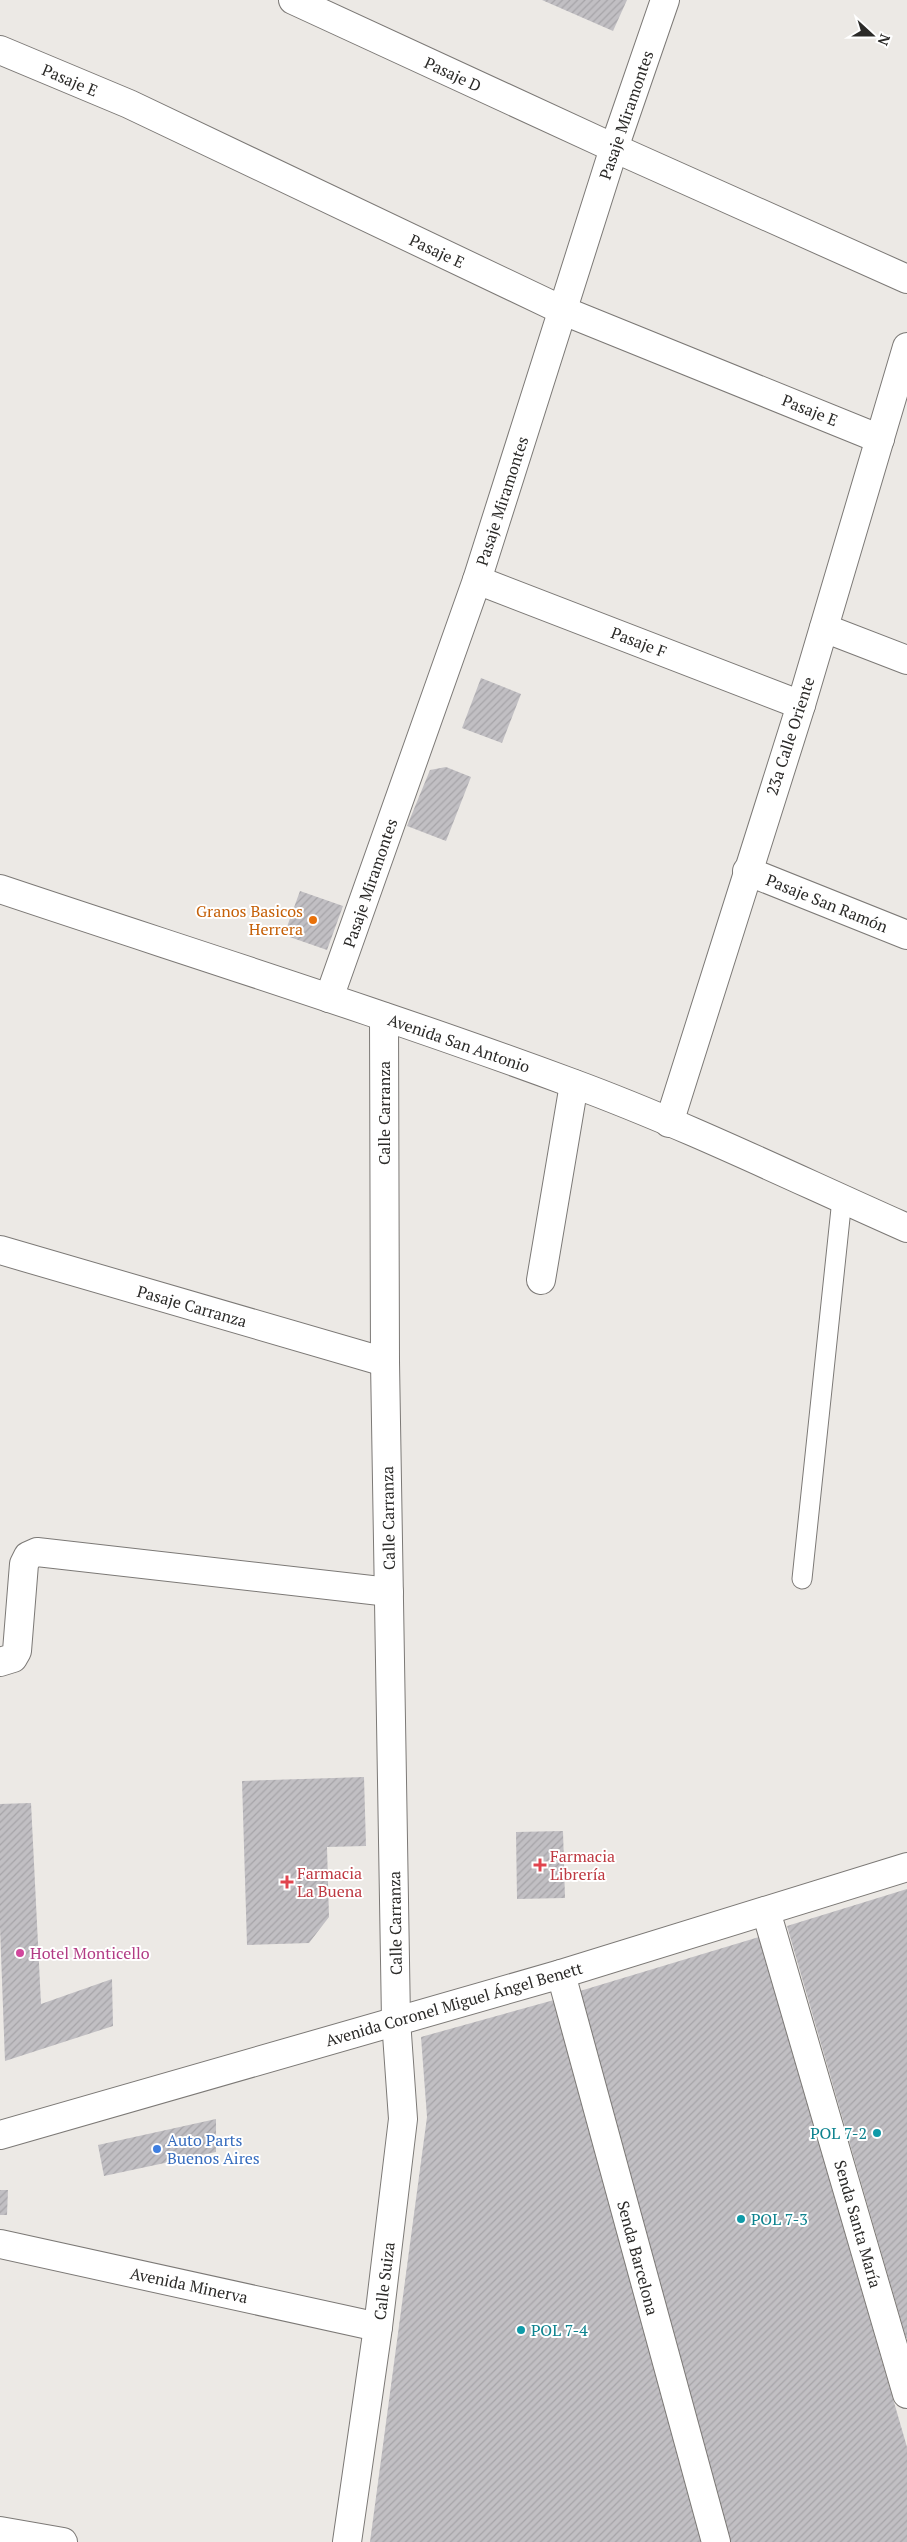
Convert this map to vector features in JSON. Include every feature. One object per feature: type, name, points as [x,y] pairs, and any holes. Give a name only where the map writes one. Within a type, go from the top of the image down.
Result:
[{"type":"street","name":"Pasaje D","points":[[293,0],[614,148],[907,279]]},
{"type":"street","name":"Pasaje Miramontes","points":[[329,998],[477,580],[564,311],[614,148],[665,0]]},
{"type":"street","name":"Pasaje E","points":[[0,50],[129,104],[564,311],[880,439]]},
{"type":"street","name":"23a Calle Oriente","points":[[669,1123],[824,628],[880,439],[902,379],[907,348]]},
{"type":"street","name":"Pasaje F","points":[[477,580],[800,705]]},
{"type":"street","points":[[824,628],[907,660]]},
{"type":"street","name":"Pasaje San Ramón","points":[[747,871],[907,935]]},
{"type":"street","name":"Avenida San Antonio","points":[[0,889],[329,998],[574,1084],[669,1123],[907,1228]]},
{"type":"street","name":"Calle Carranza","points":[[384,1017],[385,1362],[396,2020]]},
{"type":"street","points":[[541,1280],[574,1084]]},
{"type":"street","name":"Pasaje Carranza","points":[[0,1250],[385,1362]]},
{"type":"street","points":[[0,1662],[13,1658],[17,1652],[24,1564],[28,1556],[37,1552],[390,1592]]},
{"type":"street","name":"Avenida Coronel Miguel Ángel Benett","points":[[0,2135],[561,1974],[907,1867]]},
{"type":"street","name":"Senda Santa María","points":[[766,1911],[907,2394]]},
{"type":"street","name":"Senda Barcelona","points":[[561,1974],[716,2542]]},
{"type":"street","name":"Calle Suiza","points":[[347,2542],[378,2326],[403,2118],[396,2020]]},
{"type":"street","name":"Avenida Minerva","points":[[0,2244],[378,2326]]},
{"type":"street","points":[[0,2531],[63,2542]]},
{"type":"lane","points":[[802,1579],[842,1199]]},
{"type":"building","points":[[542,0],[627,0],[613,31]]},
{"type":"building","points":[[481,678],[521,694],[502,743],[462,728]]},
{"type":"building","points":[[446,767],[471,777],[446,841],[407,826],[430,770]]},
{"type":"building","name":"Granos Basicos Herrera","points":[[300,891],[343,906],[327,950],[284,935]]},
{"type":"building","name":"Farmacia La Buena","points":[[364,1777],[366,1846],[327,1847],[329,1917],[309,1943],[247,1945],[242,1781]]},
{"type":"building","name":"Hotel Monticello","points":[[31,1803],[41,2004],[112,1979],[113,2026],[5,2061],[0,1927],[0,1804]]},
{"type":"building","name":"Farmacia Librería","points":[[563,1831],[565,1898],[517,1899],[516,1832]]},
{"type":"building","name":"POL 7-2","points":[[907,1889],[907,2338],[906,2338],[787,1926]]},
{"type":"building","name":"POL 7-3","points":[[759,1937],[907,2447],[907,2542],[730,2542],[580,1991]]},
{"type":"building","name":"POL 7-4","points":[[554,2000],[703,2542],[370,2542],[427,2117],[421,2037]]},
{"type":"building","name":"Auto Parts Buenos Aires","points":[[216,2119],[216,2152],[104,2176],[98,2145]]},
{"type":"building","points":[[0,2190],[8,2190],[7,2215],[0,2215]]},
{"type":"place","name":"Granos Basicos Herrera","points":[[313,920]]},
{"type":"place","name":"Farmacia Librería","points":[[540,1865]]},
{"type":"place","name":"Farmacia La Buena","points":[[287,1882]]},
{"type":"place","name":"Hotel Monticello","points":[[20,1953]]},
{"type":"place","name":"POL 7-2","points":[[877,2133]]},
{"type":"place","name":"Auto Parts Buenos Aires","points":[[157,2149]]},
{"type":"place","name":"POL 7-3","points":[[741,2219]]},
{"type":"place","name":"POL 7-4","points":[[521,2330]]}]
